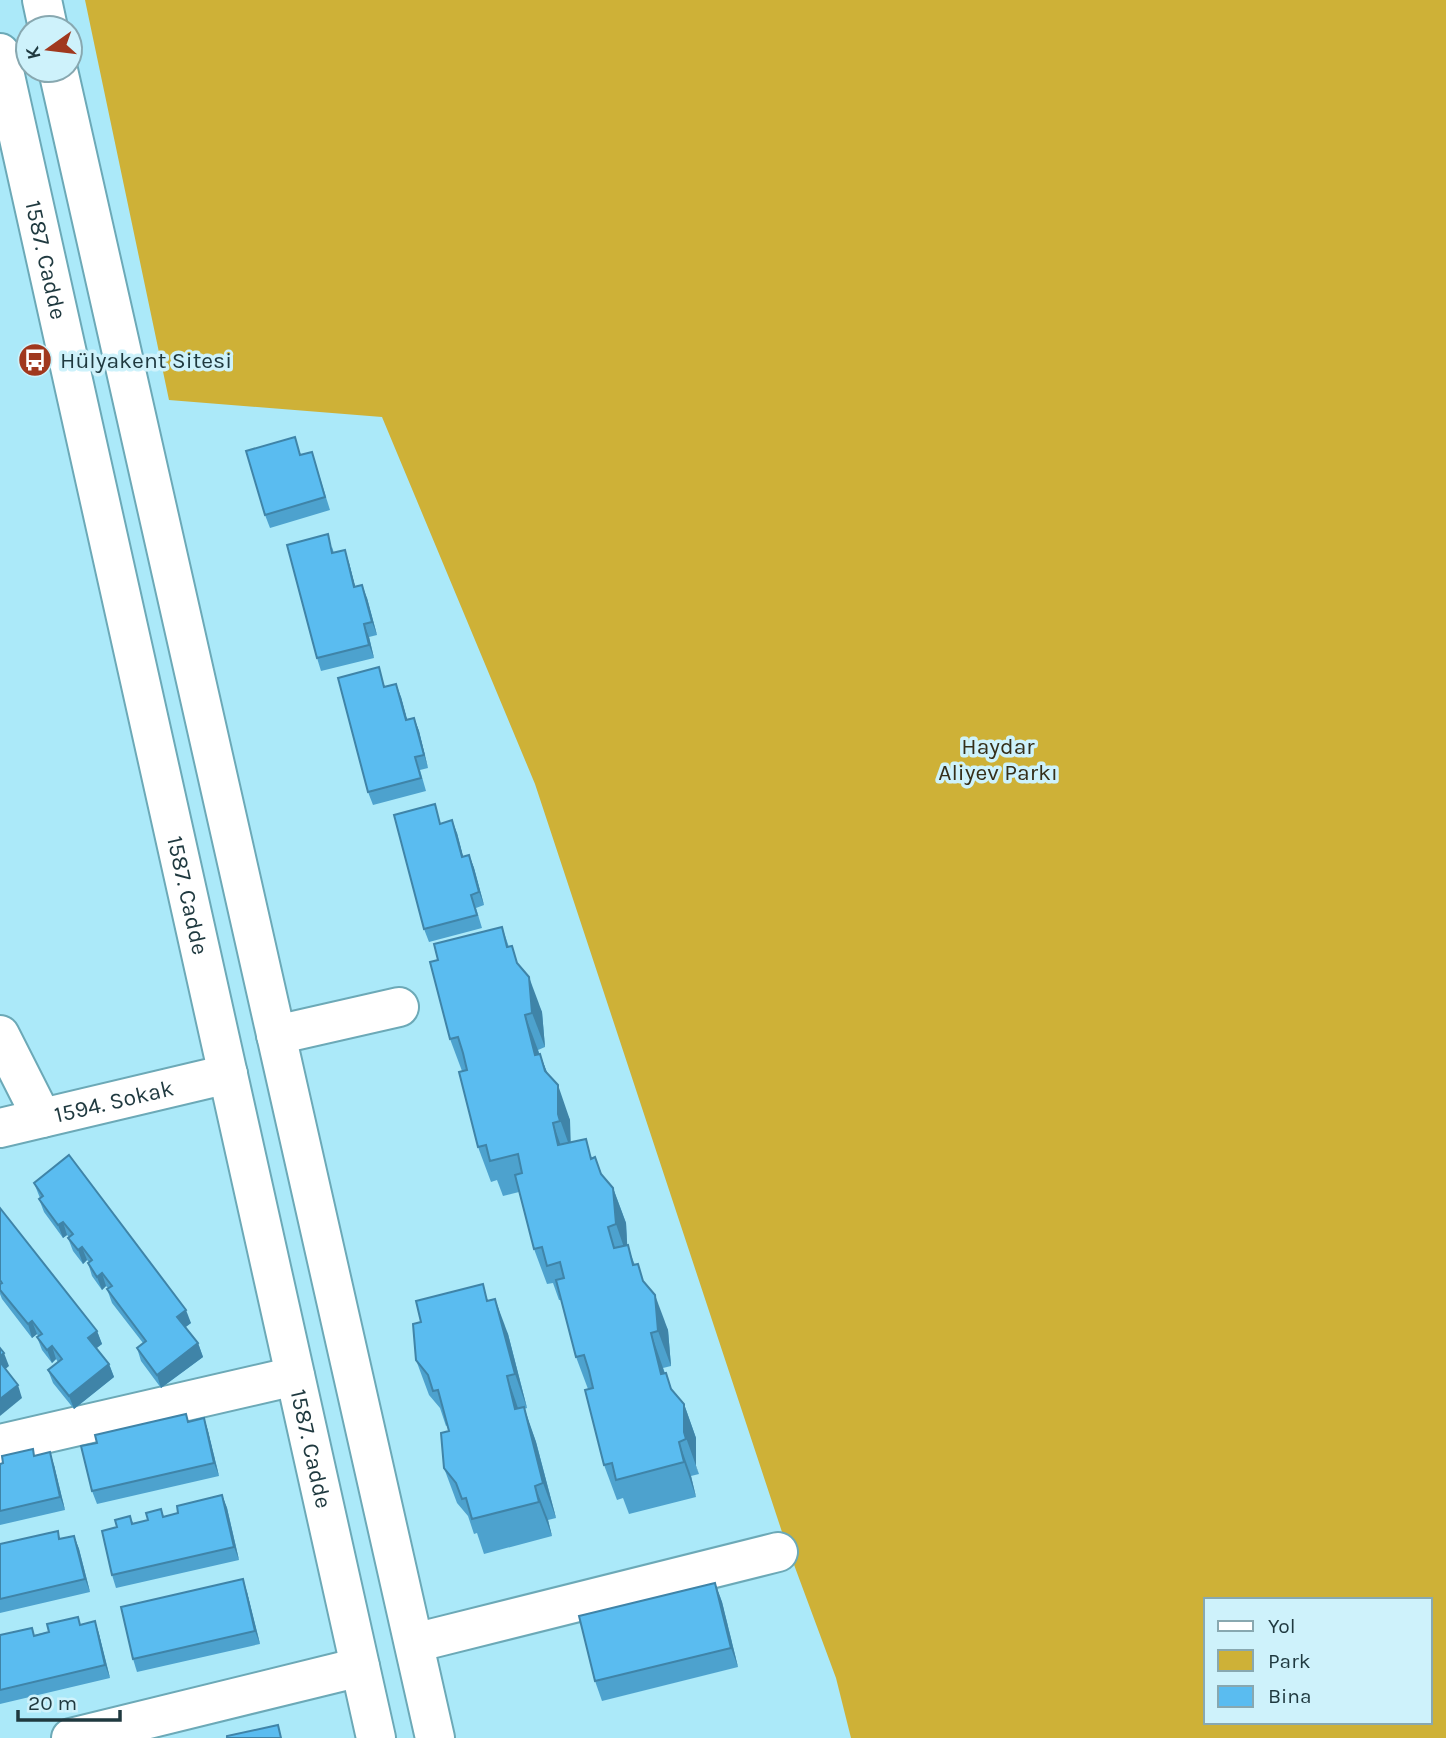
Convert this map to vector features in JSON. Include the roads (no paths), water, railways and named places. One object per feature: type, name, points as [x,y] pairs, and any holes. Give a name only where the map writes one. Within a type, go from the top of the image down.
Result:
[{"type":"main road","name":"1587. Cadde","points":[[0,53],[8,124],[228,1074],[376,1738]]},
{"type":"main road","points":[[61,84],[435,1738]]},
{"type":"main road","points":[[276,1035],[399,1007]]},
{"type":"main road","points":[[0,1035],[42,1118]]},
{"type":"main road","name":"1594. Sokak","points":[[0,1128],[228,1074]]},
{"type":"main road","points":[[0,1444],[295,1376]]},
{"type":"main road","points":[[414,1643],[778,1552]]},
{"type":"main road","points":[[71,1738],[360,1667]]},
{"type":"place","name":"Hülyakent Sitesi","points":[[35,360]]},
{"type":"park label","name":"Haydar Aliyev Parkı","points":[[998,759]]}]
